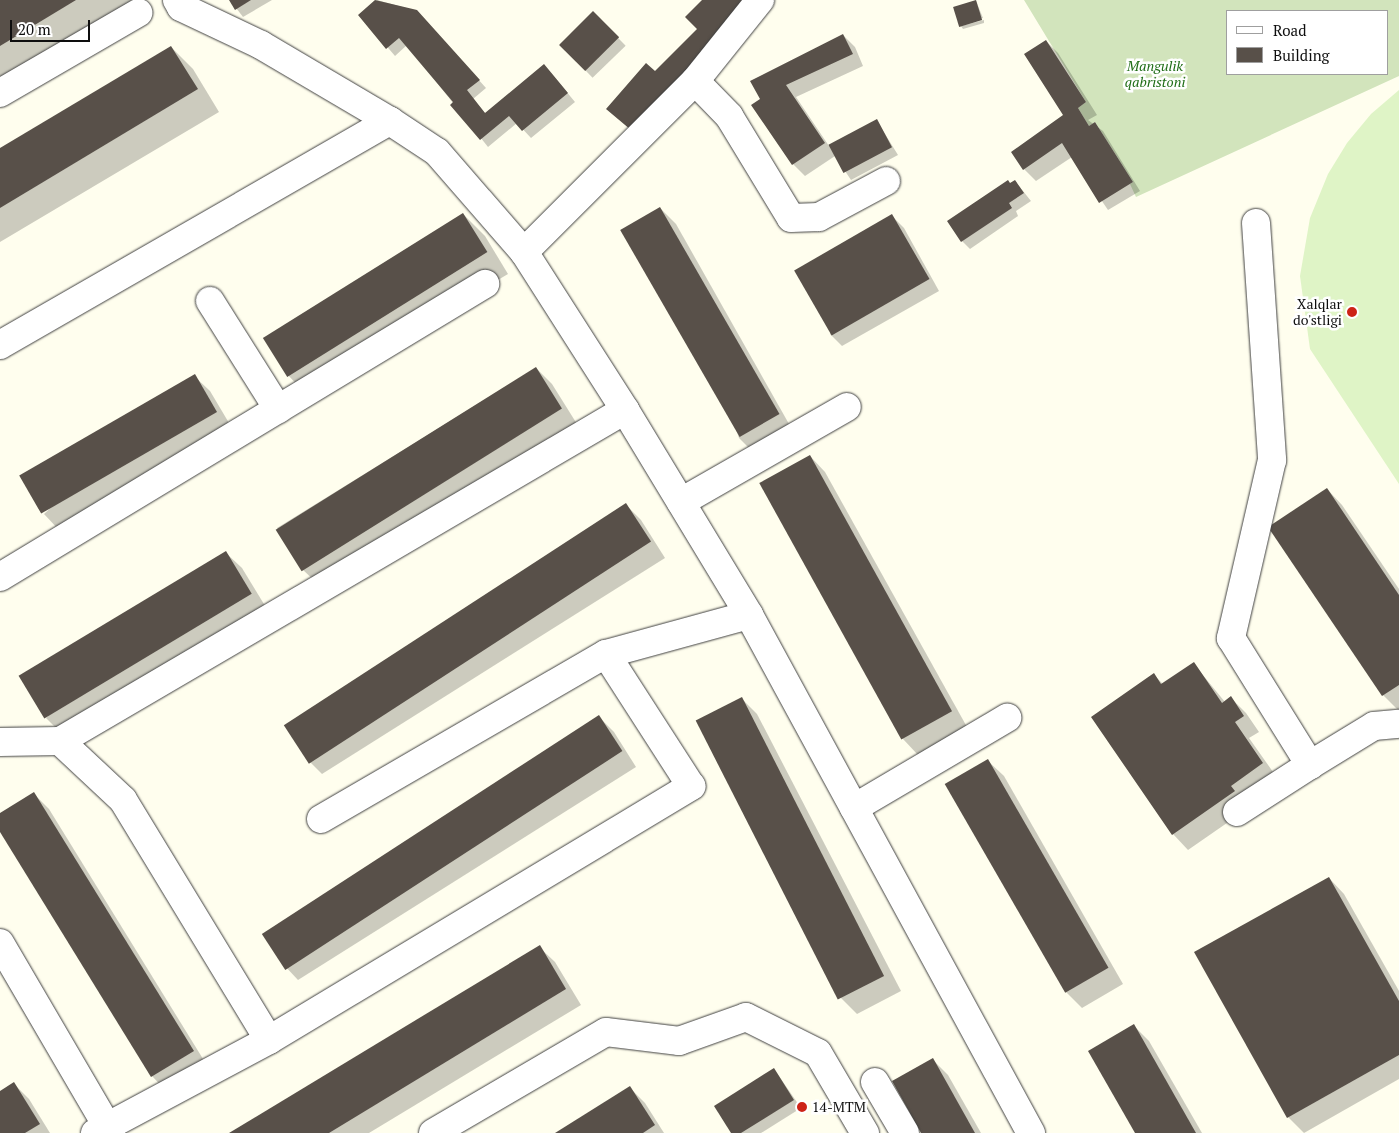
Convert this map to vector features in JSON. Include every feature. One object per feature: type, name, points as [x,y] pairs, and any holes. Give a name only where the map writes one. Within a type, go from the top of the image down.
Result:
[{"type":"street","points":[[178,0],[181,7],[261,45],[390,121],[437,152],[524,252],[625,410],[749,615],[1031,1133]]},
{"type":"street","points":[[524,252],[695,81],[760,0]]},
{"type":"street","points":[[0,94],[138,13]]},
{"type":"street","points":[[695,81],[729,116],[791,218],[819,217],[886,181]]},
{"type":"street","points":[[0,346],[390,121]]},
{"type":"street","points":[[1256,223],[1272,460],[1231,638],[1310,765]]},
{"type":"street","points":[[0,577],[485,284]]},
{"type":"street","points":[[210,301],[278,409]]},
{"type":"street","points":[[680,502],[847,407]]},
{"type":"street","points":[[0,742],[60,741],[625,410]]},
{"type":"street","points":[[322,819],[606,654],[749,615]]},
{"type":"street","points":[[1,948],[104,1131],[269,1040],[692,786],[606,654]]},
{"type":"street","points":[[854,808],[1007,718]]},
{"type":"street","points":[[1237,812],[1374,726],[1399,724]]},
{"type":"street","points":[[60,741],[123,800],[269,1040]]},
{"type":"street","points":[[432,1133],[606,1032],[679,1041],[746,1018],[818,1053],[865,1133]]},
{"type":"street","points":[[875,1082],[905,1133]]},
{"type":"green space","name":"Mangulik qabristoni","points":[[1024,0],[1399,0],[1399,76],[1136,197],[1130,184],[1133,182],[1095,122],[1089,126],[1078,108],[1086,102]]},
{"type":"green space","name":"Xalqlar do'stligi","points":[[1399,90],[1399,484],[1310,349],[1300,276],[1310,218],[1328,174],[1347,143],[1371,114]]},
{"type":"building","points":[[0,0],[76,0],[0,46]]},
{"type":"building","points":[[229,0],[251,0],[235,10]]},
{"type":"building","points":[[375,0],[417,10],[480,80],[467,90],[485,113],[544,64],[568,93],[522,131],[509,116],[480,140],[450,105],[453,102],[399,38],[386,49],[358,15]]},
{"type":"building","points":[[702,0],[754,0],[631,130],[606,109],[646,63],[655,71],[697,29],[685,17]]},
{"type":"building","points":[[976,0],[982,20],[959,27],[953,7]]},
{"type":"building","points":[[593,11],[619,37],[585,71],[559,45]]},
{"type":"building","points":[[843,34],[853,54],[786,85],[825,143],[792,165],[751,105],[760,99],[750,81]]},
{"type":"building","points":[[1046,40],[1086,102],[1078,108],[1089,126],[1095,122],[1133,182],[1099,203],[1062,143],[1023,170],[1011,152],[1063,115],[1024,54]]},
{"type":"building","points":[[171,46],[198,89],[0,208],[0,148]]},
{"type":"building","points":[[877,119],[892,147],[843,173],[828,145]]},
{"type":"building","points":[[1008,180],[1010,183],[1015,180],[1024,193],[1009,203],[1012,208],[961,242],[947,221]]},
{"type":"building","points":[[660,207],[780,414],[740,437],[620,230]]},
{"type":"building","points":[[463,213],[487,252],[287,377],[263,338]]},
{"type":"building","points":[[892,214],[930,279],[832,335],[794,270]]},
{"type":"building","points":[[536,367],[562,409],[302,571],[276,530]]},
{"type":"building","points":[[195,374],[217,412],[41,514],[19,476]]},
{"type":"building","points":[[810,455],[952,711],[901,739],[759,483]]},
{"type":"building","points":[[1327,488],[1399,595],[1399,685],[1382,696],[1268,527]]},
{"type":"building","points":[[626,503],[651,542],[309,764],[284,725]]},
{"type":"building","points":[[226,551],[252,594],[44,718],[19,676]]},
{"type":"building","points":[[1194,662],[1222,703],[1231,696],[1244,716],[1235,722],[1263,763],[1231,786],[1235,791],[1172,835],[1091,717],[1154,673],[1161,684]]},
{"type":"building","points":[[742,697],[884,976],[838,999],[696,721]]},
{"type":"building","points":[[599,715],[622,751],[285,970],[262,934]]},
{"type":"building","points":[[988,759],[1108,968],[1065,993],[945,784]]},
{"type":"building","points":[[34,792],[194,1051],[151,1077],[0,832],[0,813]]},
{"type":"building","points":[[1329,877],[1399,1001],[1399,1055],[1287,1118],[1194,952]]},
{"type":"building","points":[[540,945],[566,989],[329,1133],[229,1133]]},
{"type":"building","points":[[1134,1024],[1196,1133],[1135,1133],[1088,1051]]},
{"type":"building","points":[[933,1058],[975,1133],[921,1133],[892,1081]]},
{"type":"building","points":[[774,1068],[794,1100],[741,1133],[731,1133],[714,1106]]},
{"type":"building","points":[[14,1082],[40,1124],[25,1133],[0,1133],[0,1091]]},
{"type":"building","points":[[630,1086],[655,1125],[643,1133],[555,1133]]},
{"type":"place","name":"Xalqlar do'stligi","points":[[1352,312]]},
{"type":"place","name":"14-МТМ","points":[[802,1107]]}]
